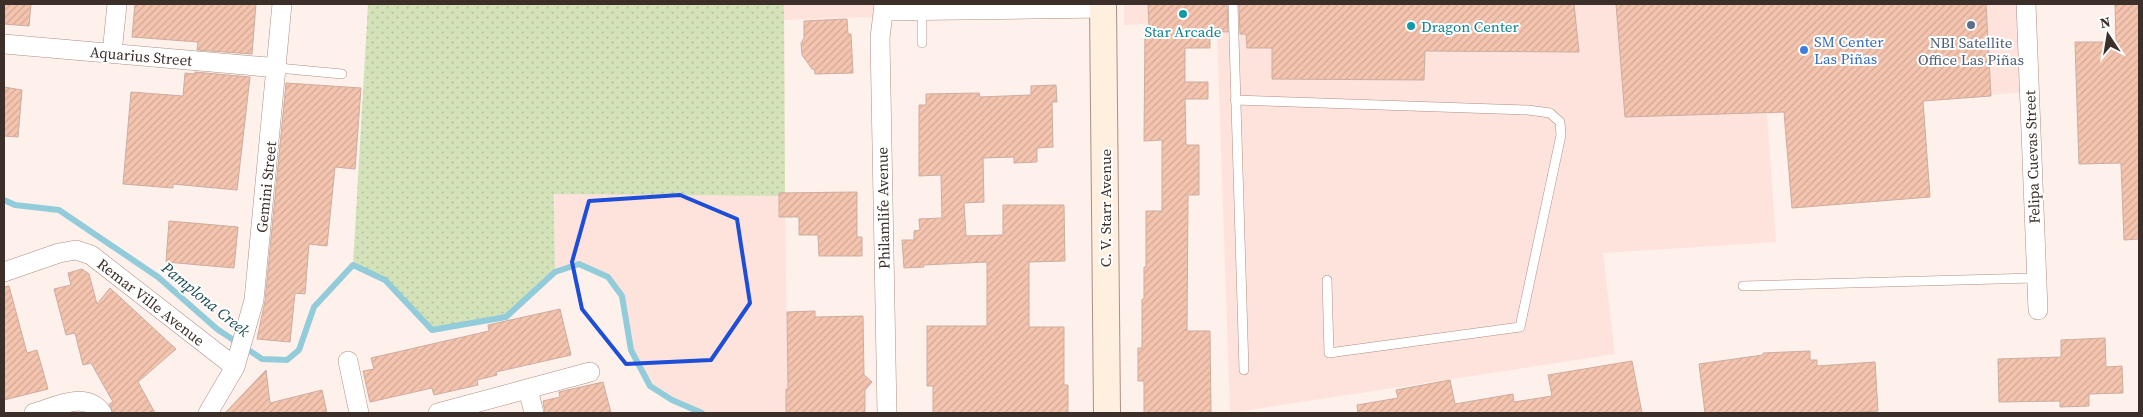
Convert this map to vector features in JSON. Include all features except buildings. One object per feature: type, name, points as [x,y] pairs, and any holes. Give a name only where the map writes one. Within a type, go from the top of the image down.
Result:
[{"type":"main road","name":"C. V. Starr Avenue","points":[[1103,6],[1107,413]]},
{"type":"street","points":[[112,53],[117,4]]},
{"type":"street","name":"Gemini Street","points":[[208,413],[237,360],[254,300],[278,68],[282,4]]},
{"type":"street","name":"Felipa Cuevas Street","points":[[2026,4],[2038,310]]},
{"type":"street","points":[[884,8],[922,10],[1103,6]]},
{"type":"street","name":"Philamlife Avenue","points":[[884,8],[880,38],[887,413]]},
{"type":"street","name":"Aquarius Street","points":[[4,44],[278,68]]},
{"type":"street","name":"Remar Ville Avenue","points":[[4,272],[68,251],[76,250],[91,255],[237,360]]},
{"type":"street","points":[[348,361],[359,413]]},
{"type":"street","points":[[438,413],[590,372]]},
{"type":"street","points":[[528,389],[534,413]]},
{"type":"street","points":[[34,413],[79,400],[92,402],[102,413]]},
{"type":"lane","points":[[1233,4],[1244,370]]},
{"type":"lane","points":[[922,10],[922,43]]},
{"type":"lane","points":[[278,68],[342,74]]},
{"type":"lane","points":[[1235,100],[1528,110],[1550,113],[1560,122],[1561,135],[1520,327],[1329,353],[1327,280]]},
{"type":"lane","points":[[1744,286],[2036,278]]},
{"type":"highlighted area","points":[[680,195],[737,219],[750,303],[711,360],[626,364],[582,309],[572,262],[589,201]]},
{"type":"shaded area","points":[[554,4],[873,4],[874,17],[784,20],[788,413],[702,413],[672,400],[650,386],[631,350],[622,296],[608,277],[579,264],[555,272]]},
{"type":"shaded area","points":[[1124,4],[2022,4],[2025,92],[1767,114],[1776,242],[1603,253],[1615,354],[1230,413],[1217,32],[1149,24],[1124,25]]},
{"type":"green space","points":[[368,4],[784,4],[785,196],[554,194],[555,272],[506,317],[432,330],[385,280],[353,265]]},
{"type":"waterway","name":"Pamplona Creek","points":[[4,200],[15,205],[59,210],[158,277],[217,329],[262,359],[287,360],[299,350],[314,307],[353,265],[385,280],[432,330],[506,317],[555,272],[579,264],[608,277],[622,296],[631,350],[650,386],[672,400],[702,413]]},
{"type":"place","name":"Star Arcade","points":[[1183,14]]},
{"type":"place","name":"NBI Satellite Office Las Piñas","points":[[1971,25]]},
{"type":"place","name":"Dragon Center","points":[[1411,26]]},
{"type":"place","name":"SM Center Las Piñas","points":[[1804,50]]}]
